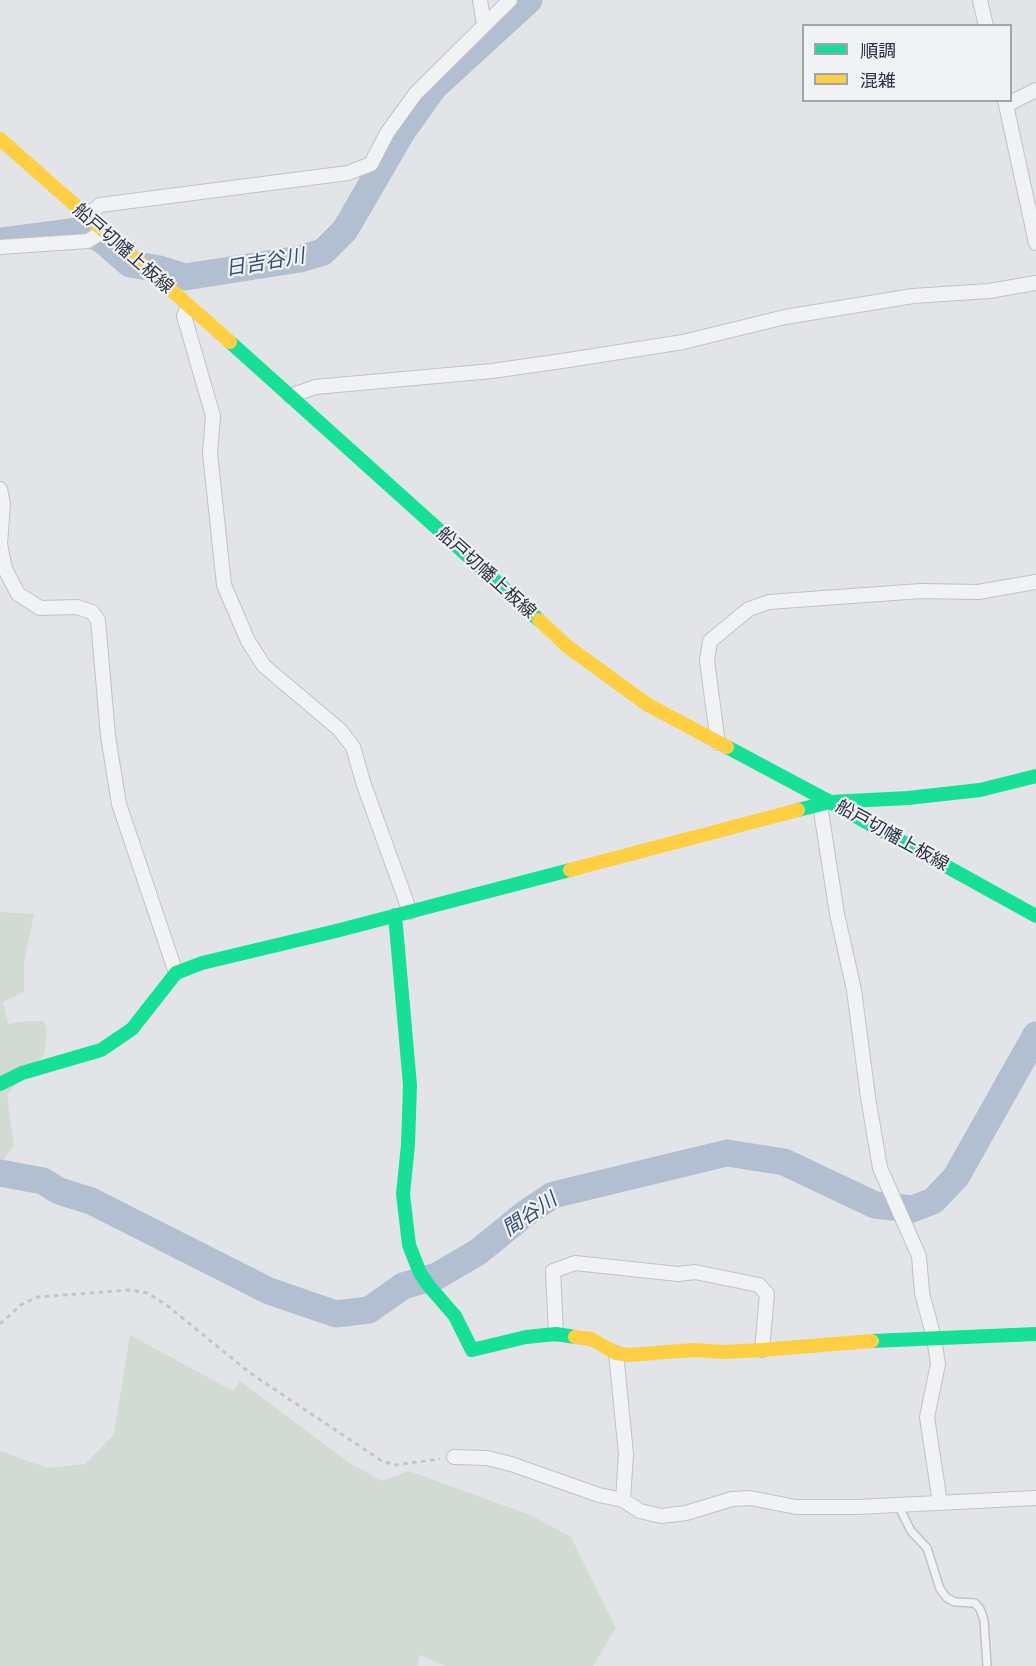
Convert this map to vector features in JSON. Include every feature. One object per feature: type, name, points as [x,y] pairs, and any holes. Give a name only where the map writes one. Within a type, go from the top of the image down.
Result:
[{"type":"street","points":[[480,0],[484,24]]},
{"type":"street","points":[[86,216],[100,205],[348,173],[371,164],[387,134],[416,93],[510,0]]},
{"type":"street","points":[[980,0],[986,24]]},
{"type":"street","points":[[1012,100],[1036,90]]},
{"type":"street","points":[[1006,103],[1036,243]]},
{"type":"street","name":"船戸切幡上板線","points":[[0,140],[86,216],[98,234],[143,267],[188,306],[568,647],[648,705],[1036,916]]},
{"type":"street","points":[[0,247],[88,241],[98,234]]},
{"type":"street","points":[[290,396],[315,387],[492,371],[562,361],[683,342],[785,317],[913,296],[990,291],[1036,283]]},
{"type":"street","points":[[188,306],[184,316],[213,416],[210,453],[224,585],[248,641],[264,666],[340,730],[353,747],[364,785],[410,912]]},
{"type":"street","points":[[0,489],[3,504],[0,544],[5,569],[18,594],[40,608],[77,608],[92,612],[98,620],[108,736],[119,804],[176,973]]},
{"type":"street","points":[[718,743],[707,661],[710,641],[749,609],[770,602],[921,591],[978,592],[1036,582]]},
{"type":"street","points":[[0,1084],[22,1073],[101,1050],[132,1029],[176,973],[202,963],[336,932],[825,803],[908,798],[980,790],[1036,776]]},
{"type":"street","points":[[825,803],[837,914],[854,990],[879,1168],[920,1256],[922,1293],[934,1338],[938,1364],[927,1418],[940,1503]]},
{"type":"street","points":[[395,915],[410,1085],[408,1145],[403,1194],[409,1245],[420,1273],[455,1316],[472,1350],[526,1337],[556,1334],[591,1339],[616,1353],[629,1355],[693,1350],[724,1352],[845,1342],[1036,1334]]},
{"type":"street","points":[[556,1334],[553,1271],[575,1263],[678,1274],[695,1272],[759,1285],[767,1294],[762,1350]]},
{"type":"street","points":[[616,1353],[626,1454],[622,1500]]},
{"type":"street","points":[[454,1457],[488,1458],[511,1464],[599,1495],[622,1500],[640,1511],[661,1516],[686,1513],[732,1499],[750,1498],[796,1507],[858,1507],[1036,1498]]},
{"type":"lane","points":[[898,1505],[910,1531],[927,1548],[940,1589],[947,1598],[955,1602],[975,1603],[980,1609],[984,1620],[987,1666]]},
{"type":"path","points":[[0,1324],[22,1304],[38,1297],[130,1290],[148,1293],[169,1306],[250,1373],[382,1461],[395,1465],[454,1457]]},
{"type":"shaded area","points":[[0,912],[34,914],[24,964],[24,992],[3,1002],[8,1024],[44,1021],[47,1034],[44,1055],[7,1094],[14,1146],[0,1164]]},
{"type":"shaded area","points":[[130,1335],[233,1391],[240,1381],[348,1462],[382,1481],[409,1471],[530,1515],[571,1537],[616,1628],[593,1666],[445,1666],[420,1655],[418,1666],[0,1666],[0,1451],[48,1468],[85,1464],[114,1434]]},
{"type":"waterway","name":"日吉谷川","points":[[0,241],[86,230],[106,243],[130,264],[160,269],[185,277],[300,259],[323,252],[345,230],[402,132],[434,87],[529,0]]},
{"type":"waterway","name":"間谷川","points":[[0,1173],[43,1181],[59,1191],[91,1201],[269,1291],[336,1314],[369,1310],[403,1286],[437,1276],[478,1252],[526,1213],[553,1195],[727,1153],[784,1162],[875,1205],[912,1209],[933,1201],[956,1177],[1036,1035]]},
{"type":"traffic: fast","points":[[230,342],[539,620]]},
{"type":"traffic: fast","points":[[727,747],[1036,916]]},
{"type":"traffic: fast","points":[[798,810],[830,802],[908,798],[980,790],[1036,776]]},
{"type":"traffic: fast","points":[[0,1084],[22,1073],[101,1050],[132,1029],[176,973],[202,963],[336,931],[570,870]]},
{"type":"traffic: fast","points":[[395,915],[410,1085],[408,1145],[403,1194],[409,1245],[420,1273],[455,1316],[472,1350],[526,1337],[556,1334],[575,1337]]},
{"type":"traffic: fast","points":[[872,1341],[1036,1334]]},
{"type":"traffic: slow","points":[[0,139],[230,342]]},
{"type":"traffic: slow","points":[[539,620],[568,647],[648,705],[727,747]]},
{"type":"traffic: slow","points":[[570,870],[798,810]]},
{"type":"traffic: slow","points":[[575,1337],[591,1339],[616,1353],[629,1355],[693,1350],[724,1352],[762,1350],[872,1341]]}]
